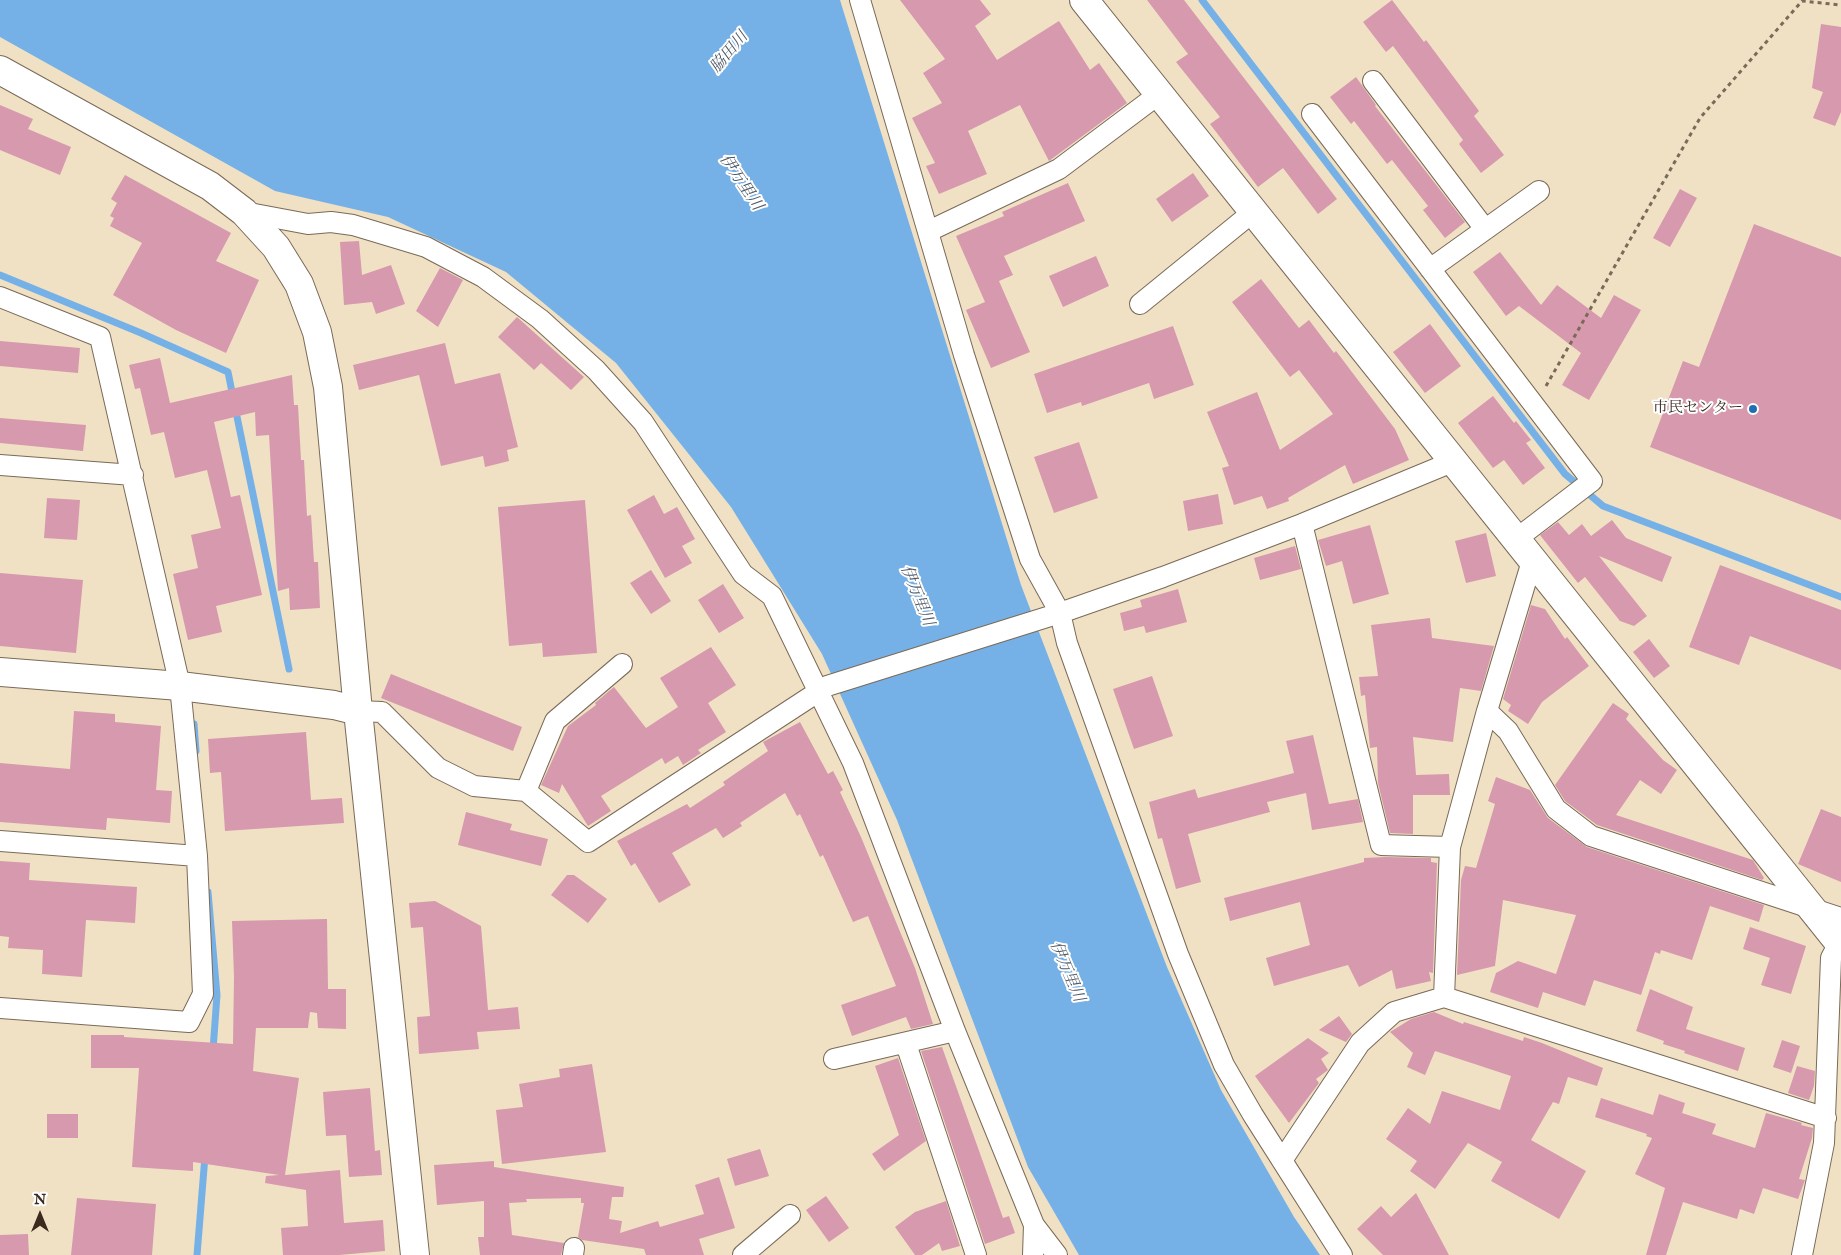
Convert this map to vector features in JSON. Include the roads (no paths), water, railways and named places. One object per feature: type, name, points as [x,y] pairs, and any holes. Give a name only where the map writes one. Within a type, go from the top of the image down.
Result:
[{"type":"street","points":[[860,0],[929,230],[964,355],[1030,559],[1067,643],[1178,954],[1224,1065],[1253,1115],[1283,1159],[1342,1255]]},
{"type":"street","points":[[1084,0],[1452,462],[1812,909],[1840,935],[1831,958],[1826,1118],[1833,1146],[1802,1255]]},
{"type":"street","points":[[0,70],[210,186],[244,212],[276,247],[299,284],[317,332],[328,387],[358,711],[415,1255]]},
{"type":"street","points":[[1372,81],[1485,229]]},
{"type":"street","points":[[929,230],[1058,169],[1159,94]]},
{"type":"street","points":[[1312,114],[1592,481],[1515,540]]},
{"type":"street","points":[[1430,269],[1539,191]]},
{"type":"street","points":[[244,212],[308,224],[331,222],[353,225],[426,247],[483,277],[540,319],[596,370],[643,422],[743,574],[772,596],[822,690],[853,763],[955,1031],[1034,1225],[1057,1255]]},
{"type":"street","points":[[1140,304],[1253,212]]},
{"type":"street","points":[[0,296],[100,337],[180,686],[197,856],[203,994],[189,1022],[0,1008]]},
{"type":"street","points":[[0,672],[180,686],[334,704],[358,711],[382,712],[438,768],[474,786],[526,792],[588,842],[822,690],[1053,614],[1302,524],[1452,462]]},
{"type":"street","points":[[0,465],[133,475]]},
{"type":"street","points":[[1302,524],[1381,845],[1450,847]]},
{"type":"street","points":[[1444,997],[1450,847],[1487,711],[1532,561]]},
{"type":"street","points":[[526,792],[555,721],[622,664]]},
{"type":"street","points":[[1487,711],[1508,731],[1556,808],[1591,836],[1812,909]]},
{"type":"street","points":[[0,841],[197,856]]},
{"type":"street","points":[[1283,1159],[1360,1043],[1394,1012],[1444,997],[1826,1118]]},
{"type":"street","points":[[834,1059],[906,1044],[955,1031]]},
{"type":"street","points":[[906,1044],[976,1255]]},
{"type":"street","points":[[743,1255],[790,1215]]},
{"type":"street","points":[[1033,1255],[1034,1225]]},
{"type":"water","points":[[0,0],[840,0],[1021,585],[1167,967],[1221,1090],[1294,1217],[1320,1255],[1079,1255],[1028,1167],[897,820],[822,654],[731,507],[616,363],[506,272],[388,217],[275,191],[0,37]]},
{"type":"waterway","points":[[1202,0],[1565,474],[1603,506],[1841,597]]},
{"type":"waterway","points":[[0,275],[141,333],[228,372],[233,397]]},
{"type":"waterway","points":[[235,407],[289,669]]},
{"type":"waterway","points":[[194,724],[196,751]]},
{"type":"waterway","points":[[208,892],[217,995],[213,1050]]},
{"type":"waterway","points":[[197,1255],[205,1156]]},
{"type":"place","name":"市民センター","points":[[1753,409]]},
{"type":"water label","name":"脇田川","points":[[730,53]]},
{"type":"water label","name":"伊万里川","points":[[740,183]]},
{"type":"water label","name":"伊万里川","points":[[916,596]]},
{"type":"water label","name":"伊万里川","points":[[1066,972]]}]
